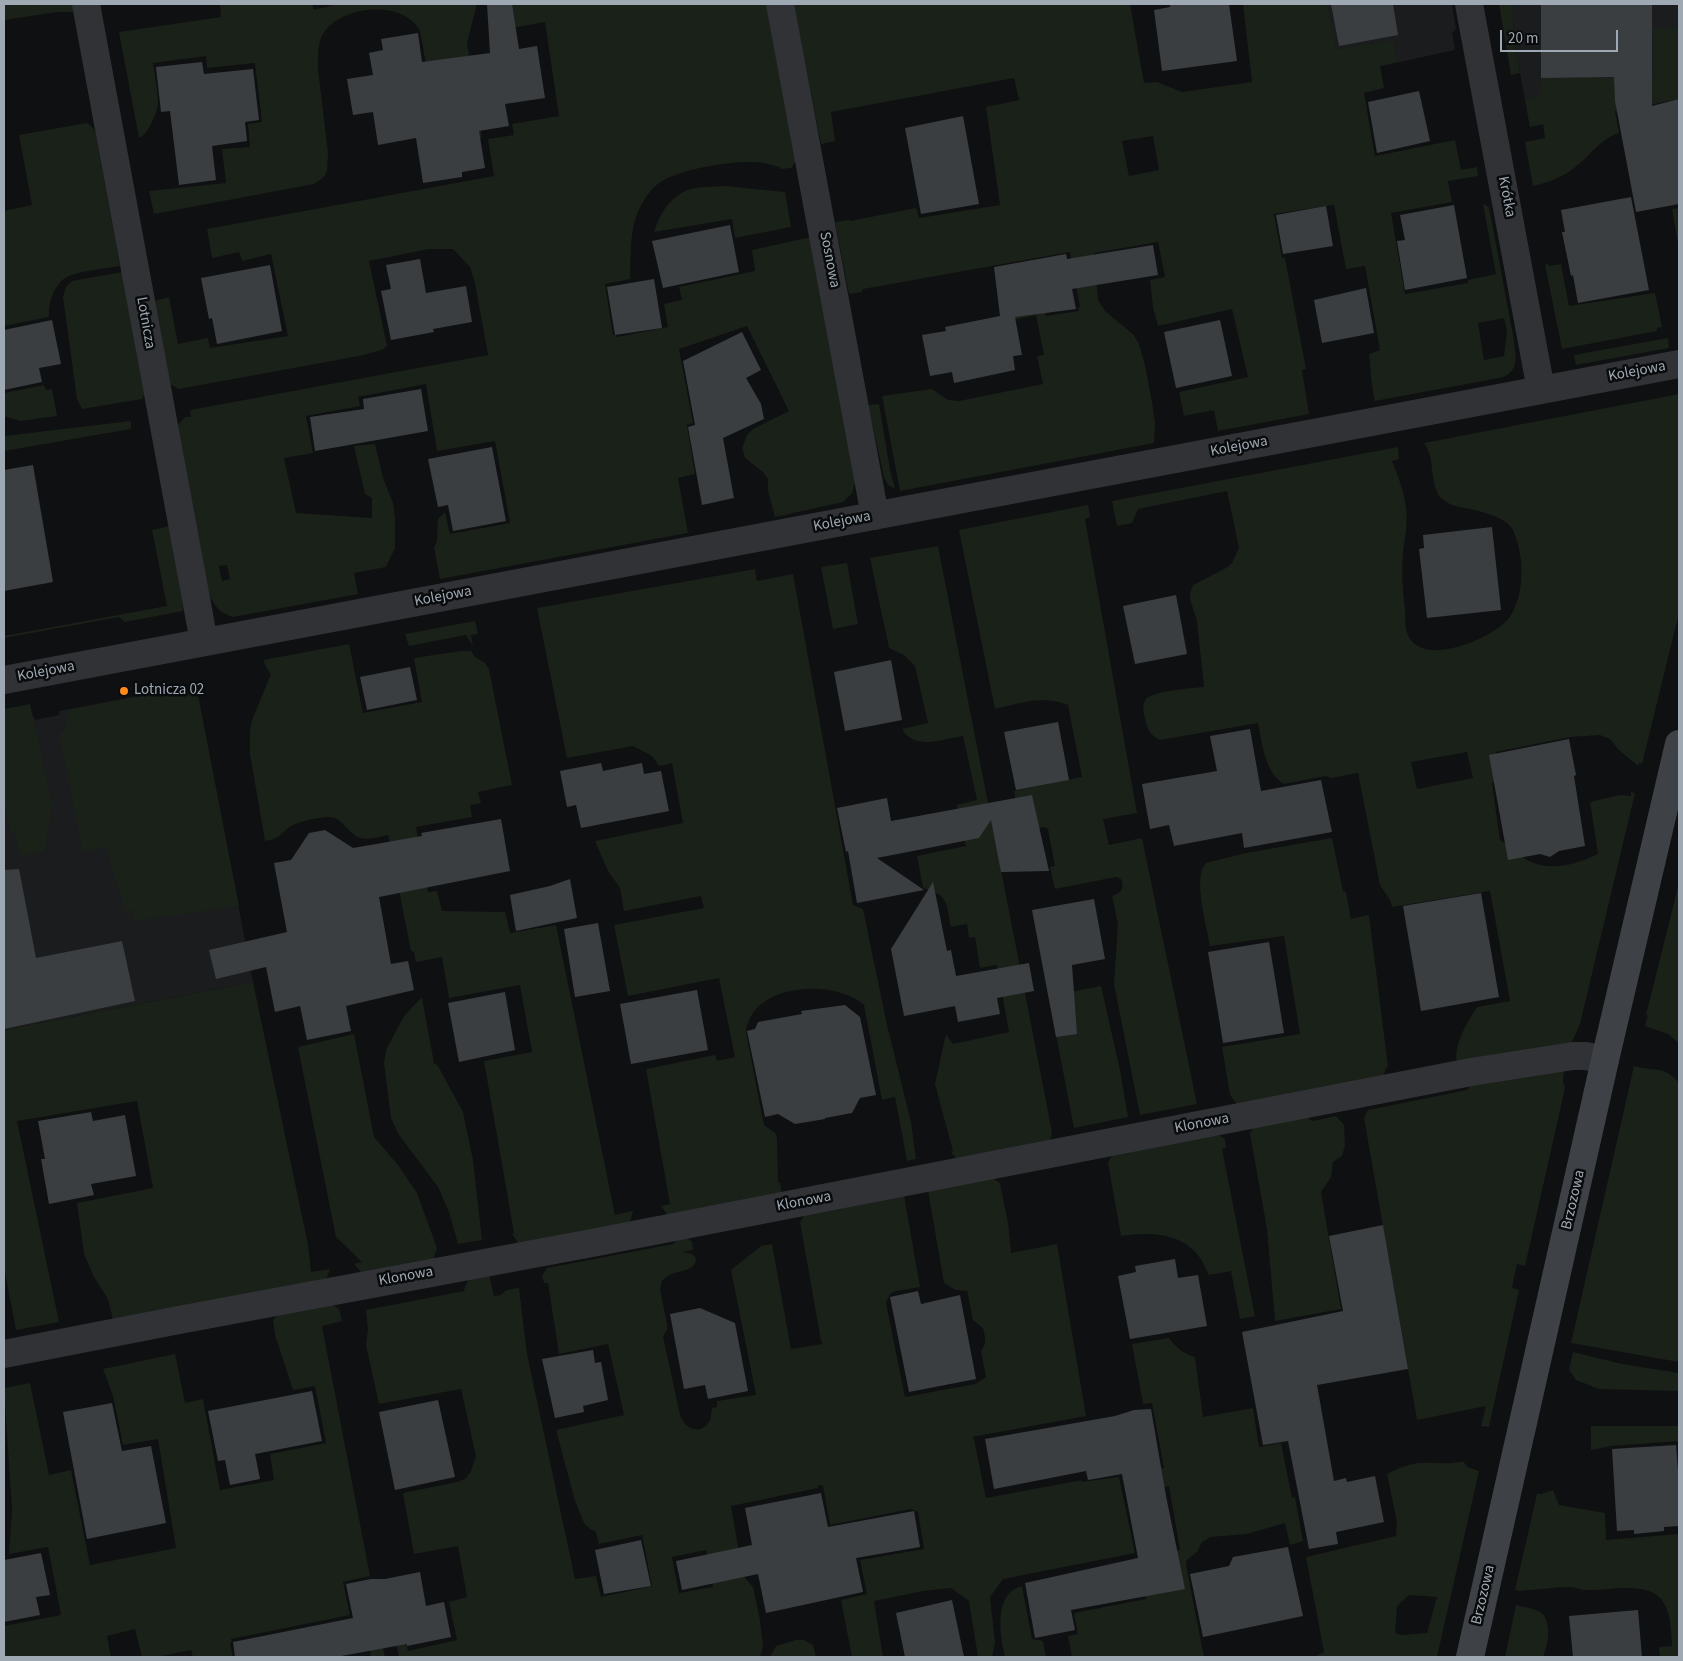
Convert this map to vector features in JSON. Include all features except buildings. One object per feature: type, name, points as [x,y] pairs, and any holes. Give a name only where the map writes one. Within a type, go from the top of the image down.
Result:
[{"type":"street","name":"Lotnicza","points":[[86,4],[204,642]]},
{"type":"street","name":"Sosnowa","points":[[780,4],[875,516]]},
{"type":"street","name":"Krótka","points":[[1469,4],[1541,390]]},
{"type":"street","name":"Kolejowa","points":[[4,680],[1679,364]]},
{"type":"street","name":"Brzozowa","points":[[1470,1657],[1605,1060],[1679,744]]},
{"type":"street","name":"Klonowa","points":[[4,1354],[582,1245],[1471,1072],[1573,1056],[1586,1056],[1605,1060]]},
{"type":"shaded area","points":[[4,4],[73,4],[74,12],[57,12],[5,20]]},
{"type":"shaded area","points":[[220,4],[312,4],[314,10],[338,4],[477,4],[467,43],[482,138],[457,143],[437,126],[420,31],[412,21],[401,14],[388,11],[360,11],[334,22],[322,35],[319,44],[318,69],[328,153],[327,171],[324,177],[314,184],[154,214],[149,191],[226,183],[222,149],[250,147],[248,124],[262,122],[255,63],[207,68],[206,56],[153,63],[158,104],[149,128],[139,138],[119,32],[221,17]]},
{"type":"shaded area","points":[[492,4],[766,4],[796,161],[791,168],[781,169],[780,167],[754,162],[704,167],[678,174],[655,186],[650,191],[636,216],[631,243],[630,279],[605,284],[613,335],[617,337],[668,327],[664,304],[682,300],[679,287],[755,271],[752,250],[811,237],[855,482],[852,493],[843,502],[775,517],[768,491],[768,479],[764,473],[745,458],[742,448],[747,435],[753,429],[789,411],[747,326],[679,349],[693,423],[687,425],[695,474],[678,478],[688,533],[440,579],[434,548],[437,541],[438,519],[445,512],[450,534],[510,523],[495,441],[437,451],[426,384],[358,397],[360,406],[306,416],[313,453],[284,458],[296,513],[372,518],[372,498],[365,494],[354,446],[375,444],[383,478],[393,503],[395,519],[395,548],[386,567],[354,573],[358,594],[233,617],[227,615],[218,609],[206,583],[178,425],[185,417],[191,417],[190,410],[488,355],[475,283],[470,267],[453,249],[429,249],[369,261],[387,346],[382,350],[359,356],[179,389],[170,384],[155,301],[169,297],[178,344],[208,338],[210,348],[288,336],[271,254],[242,261],[239,252],[212,258],[207,229],[494,176],[488,139],[514,135],[512,124],[559,116],[545,22],[489,32],[494,18]],"holes":[[[227,565],[230,579],[222,581],[219,566]]]},
{"type":"shaded area","points":[[793,4],[1130,4],[1144,83],[1157,82],[1182,92],[1252,82],[1243,4],[1327,4],[1336,50],[1393,40],[1397,62],[1380,66],[1384,88],[1364,93],[1375,156],[1455,140],[1461,170],[1477,167],[1478,176],[1448,181],[1452,202],[1391,213],[1405,294],[1468,283],[1468,280],[1496,274],[1483,204],[1489,207],[1516,353],[1515,364],[1509,374],[1504,377],[1375,401],[1369,354],[1380,350],[1365,266],[1346,269],[1334,205],[1274,214],[1282,258],[1285,258],[1306,369],[1302,370],[1309,414],[1218,431],[1214,410],[1184,416],[1179,392],[1248,377],[1232,309],[1158,326],[1153,307],[1150,280],[1165,277],[1158,242],[1094,253],[1098,300],[1105,311],[1134,335],[1139,344],[1152,402],[1155,422],[1154,443],[900,491],[882,396],[932,389],[948,400],[959,401],[1043,384],[1037,356],[1044,355],[1036,315],[1004,322],[1042,292],[1046,316],[1079,311],[1078,308],[1080,307],[1070,252],[863,289],[862,292],[849,294],[835,222],[850,221],[916,208],[919,218],[1000,205],[986,107],[1019,100],[1014,78],[831,112],[835,141],[821,144]],"holes":[[[1153,136],[1159,170],[1129,176],[1122,141]],[[1504,318],[1507,331],[1504,356],[1484,360],[1478,323]]]},
{"type":"shaded area","points":[[1293,4],[1452,4],[1456,29],[1452,33],[1455,50],[1308,82]]},
{"type":"shaded area","points":[[1499,4],[1514,4],[1513,35],[1520,73],[1511,75]]},
{"type":"shaded area","points":[[1514,4],[1679,4],[1679,99],[1530,127],[1513,35]]},
{"type":"shaded area","points":[[1653,28],[1679,28],[1679,99],[1616,110],[1619,133],[1602,142],[1568,172],[1533,186],[1525,142],[1545,138],[1543,124],[1530,127],[1525,99],[1540,97],[1541,77],[1653,78]]},
{"type":"shaded area","points":[[87,123],[95,130],[120,266],[69,276],[60,283],[53,293],[49,317],[4,326],[4,211],[32,205],[19,135]]},
{"type":"shaded area","points":[[725,186],[785,192],[791,227],[735,238],[732,219],[654,232],[665,208],[679,194],[694,188]]},
{"type":"shaded area","points":[[1679,208],[1679,249],[1672,209]]},
{"type":"shaded area","points":[[1548,263],[1549,266],[1561,264],[1569,306],[1655,293],[1662,327],[1657,328],[1657,331],[1562,349],[1545,265]]},
{"type":"shaded area","points":[[122,272],[144,395],[142,399],[82,409],[77,399],[63,297],[66,287],[72,281]]},
{"type":"shaded area","points":[[1668,338],[1669,348],[1576,365],[1574,355]]},
{"type":"shaded area","points":[[44,385],[46,390],[52,389],[57,416],[20,421],[4,416],[4,393]]},
{"type":"shaded area","points":[[1679,394],[1679,613],[1642,764],[1639,763],[1638,766],[1619,750],[1610,739],[1600,735],[1570,737],[1496,752],[1501,780],[1492,783],[1500,840],[1525,859],[1538,864],[1555,866],[1573,864],[1598,854],[1590,802],[1620,795],[1631,796],[1631,792],[1635,793],[1580,1024],[1571,1044],[1457,1063],[1456,1056],[1459,1042],[1465,1027],[1477,1007],[1510,1001],[1490,891],[1392,907],[1390,900],[1380,885],[1358,773],[1331,778],[1325,776],[1284,784],[1272,773],[1268,765],[1258,723],[1160,740],[1151,734],[1143,706],[1146,699],[1164,692],[1204,687],[1197,621],[1190,593],[1193,585],[1232,563],[1239,548],[1227,491],[1138,509],[1132,523],[1117,526],[1112,501],[1398,447],[1399,459],[1392,461],[1399,478],[1407,513],[1402,566],[1406,628],[1408,635],[1416,645],[1428,650],[1442,650],[1458,647],[1489,634],[1509,618],[1520,592],[1521,563],[1516,538],[1508,524],[1486,513],[1452,505],[1442,499],[1436,491],[1430,454],[1424,443]],"holes":[[[1467,752],[1473,778],[1417,789],[1411,762]]]},
{"type":"shaded area","points":[[879,404],[895,489],[888,485],[884,477],[868,405]]},
{"type":"shaded area","points":[[131,421],[131,429],[4,451],[4,436]]},
{"type":"shaded area","points":[[1088,505],[1090,517],[1085,519],[1137,813],[1103,819],[1109,845],[1142,838],[1197,1104],[1140,1115],[1114,984],[1118,924],[1112,896],[1121,890],[1123,885],[1121,879],[1116,877],[1055,889],[1050,867],[1055,866],[1048,829],[1044,827],[1021,831],[1014,791],[1082,777],[1068,705],[1040,700],[995,709],[959,530]]},
{"type":"shaded area","points":[[169,526],[183,611],[125,622],[119,617],[4,638],[4,636],[167,606],[152,530]]},
{"type":"shaded area","points":[[938,546],[1052,1132],[1050,1143],[958,1161],[951,1152],[953,1151],[935,1084],[946,1034],[953,1044],[1009,1032],[997,965],[980,968],[975,937],[969,938],[967,924],[951,927],[945,901],[938,894],[923,888],[917,856],[966,846],[957,805],[977,800],[963,736],[922,742],[907,736],[902,729],[928,723],[915,666],[904,655],[889,648],[870,558]]},
{"type":"shaded area","points":[[847,563],[858,624],[833,629],[821,567]]},
{"type":"shaded area","points":[[755,569],[757,581],[793,574],[853,905],[863,909],[887,1025],[911,1122],[916,1159],[907,1161],[895,1097],[882,1100],[864,1005],[851,996],[834,991],[796,990],[778,995],[762,1003],[751,1016],[746,1032],[764,1125],[775,1133],[777,1138],[778,1183],[780,1183],[782,1194],[668,1216],[661,1206],[670,1204],[646,1069],[715,1055],[717,1061],[735,1057],[719,978],[628,996],[614,925],[704,908],[701,896],[624,911],[620,888],[608,871],[595,841],[683,823],[672,763],[659,766],[652,756],[633,746],[567,758],[537,608]]},
{"type":"shaded area","points":[[475,621],[478,634],[471,635],[473,646],[466,635],[409,646],[405,634]]},
{"type":"shaded area","points":[[349,644],[363,713],[422,702],[414,658],[471,651],[489,669],[512,785],[478,792],[481,803],[470,805],[472,817],[416,827],[428,892],[437,891],[442,911],[505,912],[510,933],[556,925],[615,1215],[633,1211],[630,1223],[519,1244],[512,1234],[514,1233],[484,1061],[532,1052],[520,985],[449,998],[442,957],[416,962],[414,952],[411,951],[388,835],[364,839],[356,836],[338,820],[329,817],[296,824],[276,838],[265,841],[250,754],[252,720],[271,674],[263,660]]},
{"type":"shaded area","points":[[196,685],[253,982],[4,1030],[4,722],[34,717],[35,720],[59,715],[59,711]]},
{"type":"shaded area","points":[[196,685],[239,906],[134,921],[132,910],[126,911],[111,867],[107,847],[83,852],[59,734],[65,731],[68,710]]},
{"type":"shaded area","points":[[30,704],[52,804],[45,851],[20,856],[14,831],[10,831],[4,805],[4,709]]},
{"type":"shaded area","points":[[1332,838],[1351,919],[1369,915],[1388,1067],[1383,1077],[1238,1106],[1230,1095],[1222,1047],[1300,1034],[1284,936],[1210,946],[1200,890],[1202,870],[1206,863],[1246,853]]},
{"type":"shaded area","points":[[1679,883],[1679,1043],[1668,1034],[1645,1026],[1648,1015],[1646,1015]]},
{"type":"shaded area","points":[[253,982],[308,1245],[311,1272],[330,1269],[326,1280],[113,1320],[108,1299],[94,1277],[84,1254],[77,1203],[153,1188],[137,1101],[17,1121],[59,1322],[16,1330],[4,1267],[4,1030]]},
{"type":"shaded area","points":[[1101,986],[1120,1070],[1128,1117],[1074,1128],[1052,1014],[1055,995]]},
{"type":"shaded area","points":[[422,998],[434,1063],[438,1066],[463,1112],[473,1160],[482,1240],[458,1244],[449,1212],[438,1187],[399,1135],[391,1118],[384,1063],[386,1050],[403,1018]]},
{"type":"shaded area","points":[[354,1034],[374,1137],[398,1165],[417,1193],[437,1248],[433,1260],[362,1273],[354,1264],[362,1262],[336,1237],[298,1047]]},
{"type":"shaded area","points":[[1634,1066],[1664,1071],[1674,1077],[1679,1083],[1679,1362],[1571,1343]]},
{"type":"shaded area","points":[[1564,1070],[1563,1081],[1565,1088],[1525,1266],[1517,1264],[1512,1288],[1519,1290],[1489,1427],[1481,1426],[1486,1406],[1417,1420],[1364,1118],[1368,1110],[1467,1090],[1472,1084]]},
{"type":"shaded area","points":[[1336,1116],[1344,1125],[1345,1145],[1342,1156],[1333,1162],[1331,1177],[1321,1192],[1341,1309],[1275,1321],[1267,1229],[1250,1134],[1254,1126],[1305,1117],[1313,1121]]},
{"type":"shaded area","points":[[1217,1134],[1225,1139],[1226,1148],[1222,1149],[1255,1316],[1240,1319],[1231,1271],[1209,1275],[1193,1249],[1174,1239],[1154,1234],[1121,1236],[1108,1163],[1113,1154]]},
{"type":"shaded area","points":[[992,1178],[1000,1183],[1008,1223],[1011,1253],[1057,1244],[1086,1416],[972,1437],[974,1439],[986,1498],[1082,1480],[1081,1482],[1119,1477],[1135,1553],[1003,1579],[990,1597],[995,1643],[992,1657],[978,1657],[969,1601],[951,1588],[923,1591],[874,1601],[883,1657],[852,1657],[841,1600],[867,1594],[860,1560],[924,1549],[918,1512],[911,1509],[830,1525],[823,1486],[818,1485],[818,1488],[731,1506],[742,1569],[745,1578],[753,1587],[760,1620],[763,1646],[760,1657],[399,1657],[390,1613],[399,1612],[408,1651],[457,1640],[449,1602],[467,1597],[458,1546],[414,1554],[403,1493],[465,1479],[471,1471],[476,1456],[461,1389],[379,1404],[366,1345],[368,1329],[366,1310],[464,1291],[467,1281],[479,1275],[489,1274],[494,1296],[501,1295],[506,1290],[519,1288],[527,1354],[575,1579],[596,1576],[601,1597],[652,1586],[642,1535],[599,1544],[596,1532],[584,1523],[575,1501],[556,1430],[624,1415],[608,1344],[559,1354],[548,1283],[544,1283],[542,1276],[547,1268],[673,1244],[679,1238],[685,1236],[692,1242],[693,1250],[682,1252],[692,1254],[696,1258],[693,1266],[668,1276],[662,1281],[660,1289],[667,1324],[667,1330],[663,1336],[680,1415],[689,1427],[698,1430],[710,1420],[712,1408],[717,1407],[717,1401],[756,1395],[731,1270],[761,1246],[772,1244],[791,1349],[823,1344],[800,1222],[805,1214],[904,1195],[920,1287],[896,1291],[890,1294],[886,1303],[905,1397],[975,1384],[986,1377],[981,1351],[985,1344],[983,1328],[973,1320],[967,1291],[955,1290],[944,1283],[928,1191]],"holes":[[[706,1550],[713,1587],[679,1593],[672,1557]]]},
{"type":"shaded area","points":[[332,1304],[339,1309],[342,1321],[322,1326],[370,1576],[343,1582],[350,1615],[231,1639],[233,1657],[193,1657],[191,1650],[156,1657],[142,1657],[135,1629],[107,1636],[111,1657],[4,1657],[4,1626],[61,1615],[48,1547],[9,1554],[12,1509],[4,1388],[30,1383],[49,1475],[71,1470],[90,1565],[176,1548],[158,1439],[123,1445],[113,1396],[103,1369],[175,1354],[185,1403],[203,1399],[220,1490],[274,1480],[270,1454],[326,1443],[315,1386],[293,1390],[275,1335],[273,1321],[278,1313]]},
{"type":"shaded area","points":[[1169,1338],[1180,1350],[1195,1357],[1203,1417],[1253,1408],[1259,1447],[1281,1443],[1292,1498],[1295,1497],[1303,1541],[1290,1545],[1285,1523],[1247,1534],[1211,1537],[1202,1542],[1197,1552],[1187,1560],[1186,1565],[1204,1657],[1072,1657],[1068,1636],[1078,1634],[1074,1613],[1146,1599],[1138,1558],[1180,1550],[1169,1486],[1126,1495],[1122,1477],[1164,1468],[1152,1403],[1143,1404],[1132,1344]]},
{"type":"shaded area","points":[[1573,1352],[1622,1364],[1679,1373],[1679,1391],[1599,1389],[1576,1380],[1569,1370]]},
{"type":"shaded area","points":[[1591,1426],[1679,1426],[1679,1441],[1611,1446],[1591,1450]]},
{"type":"shaded area","points":[[1464,1462],[1467,1467],[1479,1471],[1437,1657],[1314,1657],[1324,1652],[1306,1557],[1396,1536],[1397,1522],[1387,1474],[1413,1464]],"holes":[[[1409,1595],[1437,1597],[1427,1633],[1402,1635],[1395,1633],[1397,1606]]]},
{"type":"shaded area","points":[[1553,1490],[1559,1505],[1605,1513],[1606,1540],[1679,1534],[1679,1657],[1660,1657],[1659,1647],[1672,1646],[1671,1627],[1664,1603],[1653,1593],[1635,1588],[1585,1590],[1557,1587],[1515,1590],[1537,1494]]},
{"type":"shaded area","points":[[1022,1586],[1032,1639],[1043,1641],[1046,1657],[1005,1657],[1001,1638],[1003,1606],[1006,1597],[1013,1590]]},
{"type":"shaded area","points":[[1516,1605],[1540,1612],[1547,1621],[1548,1633],[1543,1657],[1505,1657]]},
{"type":"shaded area","points":[[376,1614],[385,1657],[371,1657],[363,1616]]},
{"type":"shaded area","points":[[796,1640],[804,1640],[813,1645],[816,1657],[770,1657],[776,1646]]},
{"type":"place","name":"Lotnicza 02","points":[[124,691]]}]
